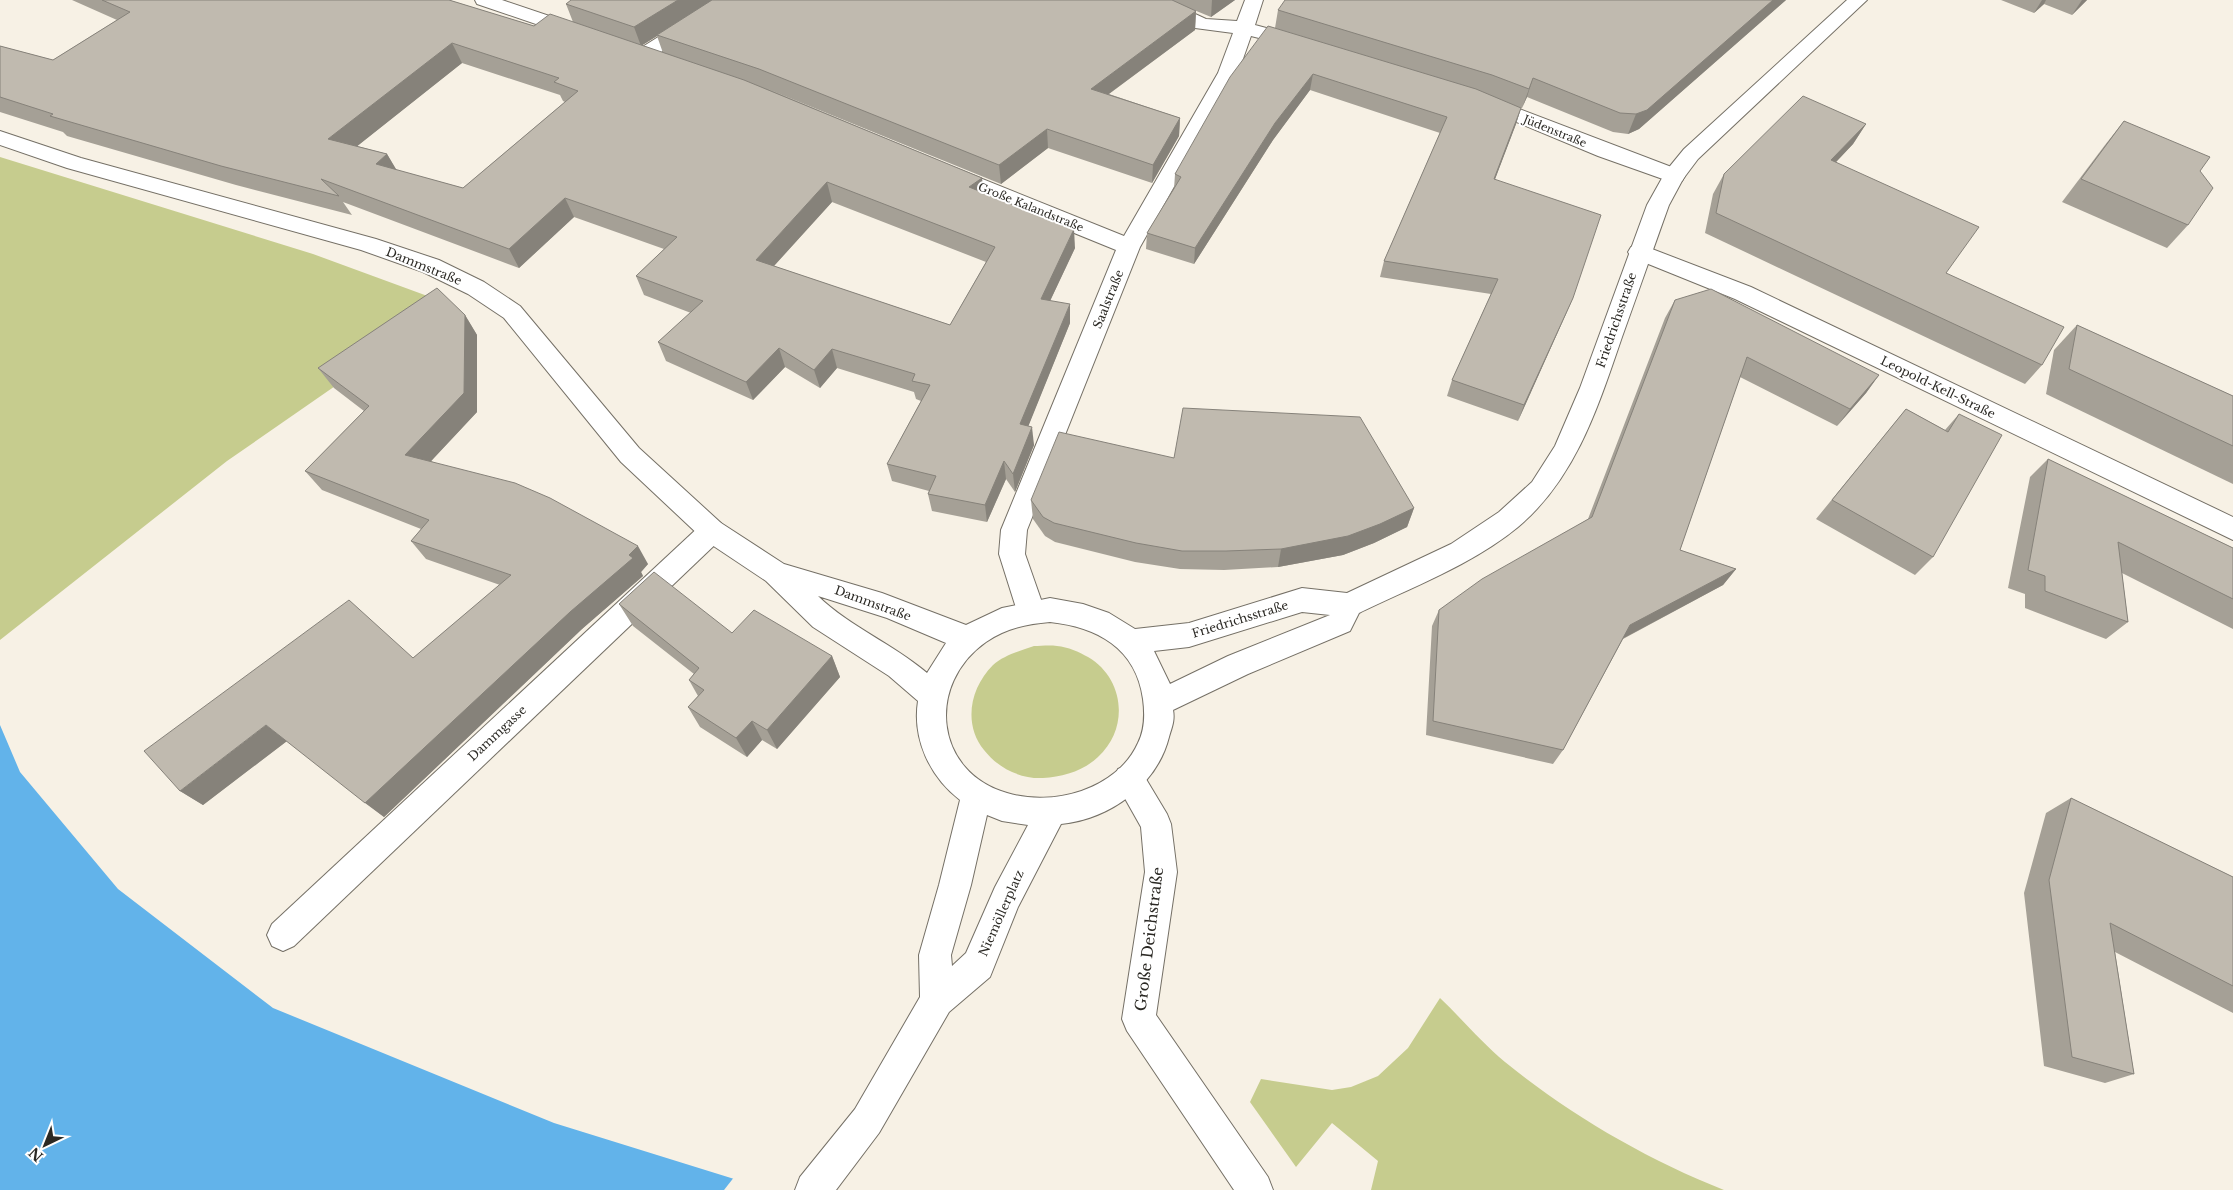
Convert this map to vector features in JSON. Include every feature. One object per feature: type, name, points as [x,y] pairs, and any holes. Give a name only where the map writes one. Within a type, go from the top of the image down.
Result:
[{"type":"street","points":[[484,0],[596,39]]},
{"type":"street","points":[[669,64],[633,52],[730,0]]},
{"type":"street","points":[[1150,0],[1202,24],[1245,28],[1279,38]]},
{"type":"street","name":"Saalstraße","points":[[1031,611],[1012,554],[1014,530],[1129,247],[1228,73],[1254,0]]},
{"type":"street","name":"Friedrichsstraße","points":[[1130,642],[1189,635],[1302,600],[1349,604],[1460,552],[1508,520],[1541,489],[1566,450],[1584,406],[1639,252],[1658,206],[1674,176],[1691,154],[1858,0]]},
{"type":"street","name":"Jüdenstraße","points":[[1470,97],[1674,176]]},
{"type":"street","name":"Dammstraße","points":[[0,138],[74,163],[368,244],[431,266],[476,288],[512,312],[630,455],[712,531],[776,573],[824,619],[899,667],[932,696]]},
{"type":"street","name":"Große Kalandstraße","points":[[928,165],[1129,247]]},
{"type":"street","name":"Leopold-Kell-Straße","points":[[1639,252],[1743,293],[2233,529]]},
{"type":"street","name":"Dammgasse","points":[[283,935],[712,531]]},
{"type":"street","name":"Dammstraße","points":[[776,573],[846,592],[942,630],[968,638]]},
{"type":"street","points":[[1159,704],[1238,665],[1340,623],[1349,604]]},
{"type":"street","points":[[1031,611],[1067,612],[1085,616],[1101,622],[1130,642],[1147,664],[1157,689],[1159,704],[1158,724],[1153,743],[1142,763],[1129,779],[1116,790],[1085,806],[1050,814],[1011,810],[976,795],[960,783],[938,751],[930,714],[932,696],[939,676],[950,658],[968,638],[995,622],[1031,611]]},
{"type":"street","name":"Große Deichstraße","points":[[1129,779],[1156,824],[1160,872],[1139,1019],[1158,1050],[1255,1190]]},
{"type":"street","points":[[937,1000],[935,955],[955,885],[976,795]]},
{"type":"street","name":"Niemöllerplatz","points":[[814,1190],[867,1121],[937,1000],[978,965],[1006,898],[1050,814]]},
{"type":"green space","points":[[0,157],[313,254],[452,305],[227,461],[0,640]]},
{"type":"green space","points":[[1034,646],[1061,647],[1088,657],[1100,666],[1109,677],[1115,690],[1118,704],[1115,732],[1108,745],[1098,757],[1086,766],[1072,772],[1043,778],[1026,777],[1010,771],[996,762],[977,740],[972,718],[972,706],[975,695],[985,674],[1002,659]]},
{"type":"green space","points":[[1440,998],[1505,1062],[1582,1118],[1638,1150],[1724,1190],[1371,1190],[1378,1161],[1332,1123],[1296,1167],[1250,1102],[1261,1079],[1332,1090],[1351,1087],[1378,1076],[1408,1048]]},
{"type":"water","points":[[0,725],[20,772],[118,889],[273,1008],[554,1123],[770,1190],[0,1190]]},
{"type":"pier","points":[[735,1176],[771,1188],[773,1190],[724,1190]]},
{"type":"building","points":[[102,0],[449,0],[534,26],[550,14],[744,80],[982,178],[969,187],[1074,229],[1041,299],[1070,304],[1020,424],[1032,427],[1013,474],[1004,461],[985,505],[928,494],[936,476],[887,464],[930,385],[912,381],[915,374],[832,349],[814,370],[779,348],[746,382],[658,342],[703,301],[636,276],[677,237],[565,198],[509,249],[321,179],[339,196],[221,166],[50,116],[53,114],[0,97],[0,46],[53,60],[130,12]],"holes":[[[452,43],[559,78],[554,82],[578,91],[463,188],[376,164],[387,154],[328,139]],[[827,182],[995,247],[950,325],[756,260]]]},
{"type":"building","points":[[571,0],[678,0],[634,27],[566,4]]},
{"type":"building","points":[[712,0],[1172,0],[1196,11],[1091,89],[1180,118],[1153,165],[1047,129],[999,165],[759,69],[657,35]]},
{"type":"building","points":[[1285,0],[1773,0],[1647,110],[1636,114],[1620,113],[1533,78],[1529,89],[1492,75],[1278,10]]},
{"type":"building","points":[[1268,26],[1476,89],[1521,108],[1494,179],[1601,215],[1573,298],[1524,405],[1452,380],[1498,279],[1384,261],[1447,117],[1313,74],[1275,123],[1195,248],[1147,233],[1181,177],[1175,174],[1230,77]]},
{"type":"building","points":[[1803,96],[1866,124],[1831,160],[1979,227],[1946,273],[2064,327],[2042,365],[1716,213],[1724,174]]},
{"type":"building","points":[[2124,121],[2210,157],[2200,171],[2213,188],[2188,225],[2081,179]]},
{"type":"building","points":[[437,288],[465,315],[464,393],[405,455],[515,483],[550,498],[638,546],[629,555],[633,558],[570,612],[365,803],[266,725],[180,791],[144,751],[349,600],[413,658],[511,575],[411,541],[429,520],[305,471],[369,406],[318,368]]},
{"type":"building","points":[[1711,289],[1879,375],[1850,409],[1747,357],[1680,550],[1736,569],[1630,625],[1563,750],[1433,721],[1439,610],[1482,579],[1592,517],[1675,300]]},
{"type":"building","points":[[2077,325],[2233,396],[2233,446],[2069,369]]},
{"type":"building","points":[[1183,408],[1360,417],[1414,508],[1348,536],[1281,549],[1182,551],[1136,543],[1054,523],[1043,517],[1031,500],[1059,432],[1174,458]]},
{"type":"building","points":[[1906,409],[1948,432],[1959,414],[2002,435],[1933,557],[1832,500]]},
{"type":"building","points":[[2048,459],[2233,548],[2233,599],[2118,542],[2128,622],[2045,591],[2045,576],[2028,570]]},
{"type":"building","points":[[654,572],[732,633],[754,610],[832,656],[767,730],[752,721],[736,738],[688,707],[704,690],[689,680],[699,668],[619,604]]},
{"type":"building","points":[[2071,798],[2233,877],[2233,986],[2110,923],[2134,1074],[2072,1057],[2049,880]]}]
